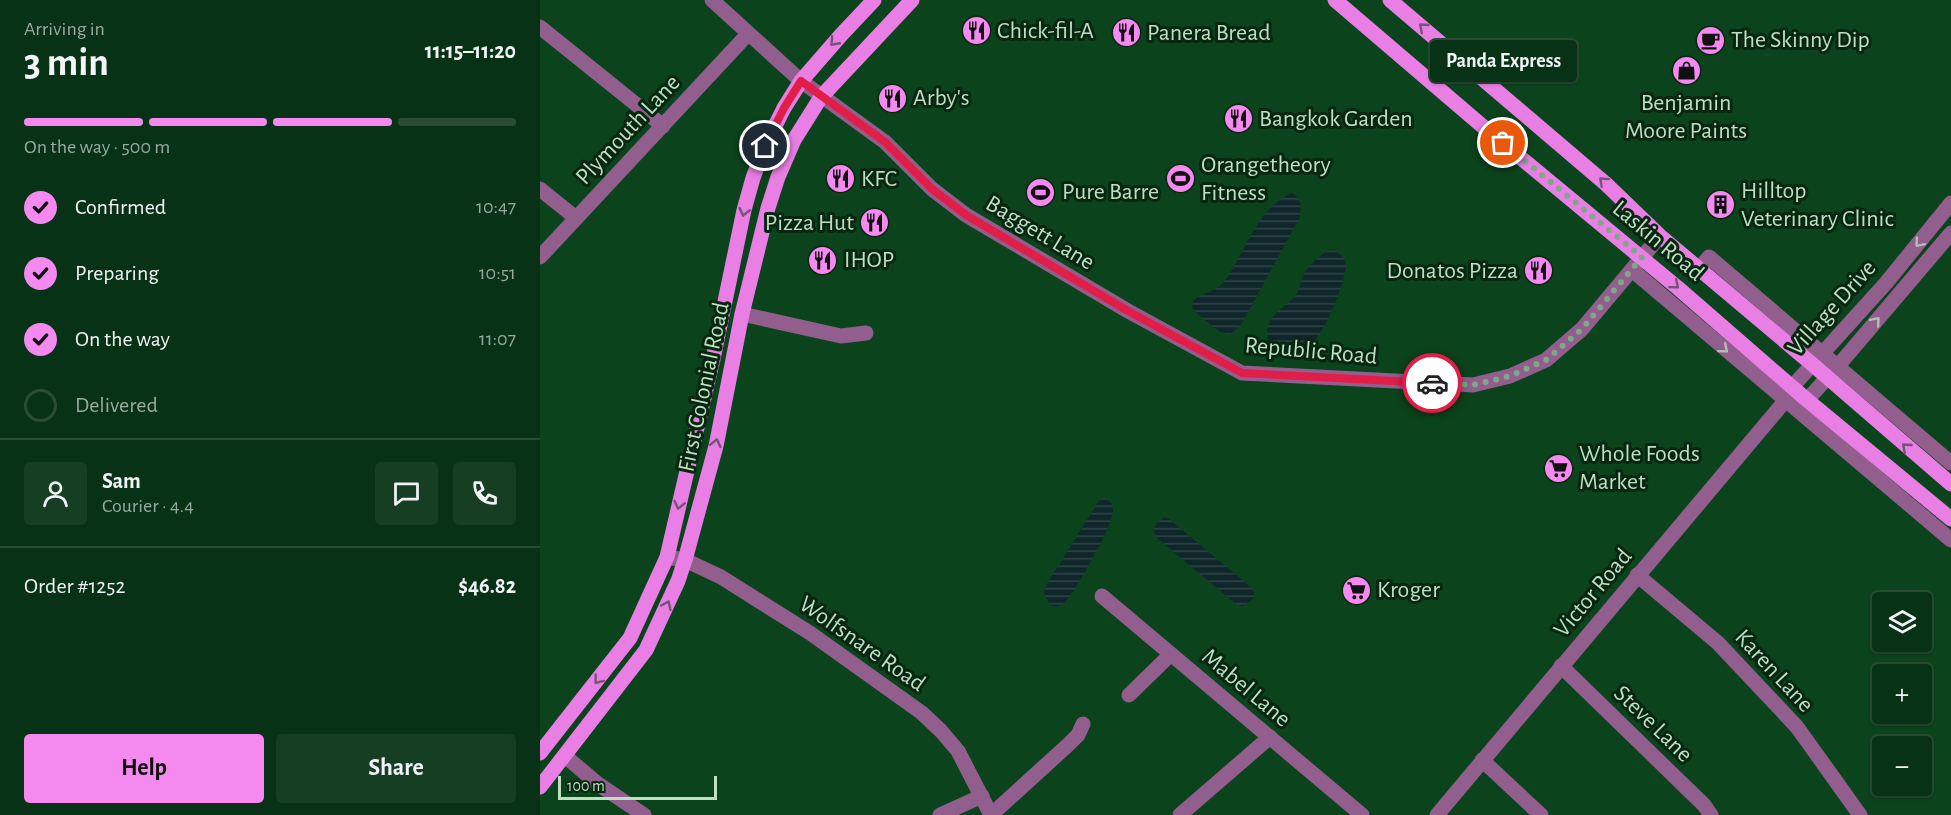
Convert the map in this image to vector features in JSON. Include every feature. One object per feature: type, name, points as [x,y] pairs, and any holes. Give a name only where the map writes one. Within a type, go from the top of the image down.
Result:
[{"type":"main road","name":"First Colonial Road","points":[[540,753],[630,638],[667,557],[753,178],[773,129],[801,81],[874,0]]},
{"type":"main road","name":"First Colonial Road","points":[[540,787],[646,650],[686,560],[716,446],[742,315],[768,208],[794,140],[821,97],[912,0]]},
{"type":"main road","name":"Laskin Road","points":[[1335,0],[1736,337],[1789,394],[1807,400],[1951,519]]},
{"type":"main road","name":"Laskin Road","points":[[1390,0],[1606,184],[1660,236],[1951,484]]},
{"type":"main road","points":[[1918,512],[1928,500]]},
{"type":"street","name":"Baggett Lane","points":[[712,0],[801,81],[885,142],[949,203],[994,233],[1128,311]]},
{"type":"street","points":[[540,27],[663,126]]},
{"type":"street","name":"Plymouth Lane","points":[[540,257],[748,34]]},
{"type":"street","points":[[540,189],[576,218]]},
{"type":"street","name":"Village Drive","points":[[1789,394],[1822,352],[1886,283],[1951,203]]},
{"type":"street","name":"Village Drive","points":[[1807,400],[1951,232]]},
{"type":"street","name":"Republic Road","points":[[1128,311],[1242,373],[1473,385],[1510,376],[1546,360],[1582,329],[1660,236]]},
{"type":"street","name":"Laskin Road","points":[[1699,269],[1709,257],[1951,463]]},
{"type":"street","name":"Laskin Road","points":[[1632,270],[1789,394],[1951,540]]},
{"type":"street","points":[[742,315],[841,336],[866,333]]},
{"type":"street","name":"Victor Road","points":[[1437,815],[1789,394]]},
{"type":"street","name":"Wolfsnare Road","points":[[667,557],[686,560],[721,577],[810,633],[922,713],[958,751],[991,815]]},
{"type":"street","name":"Karen Lane","points":[[1638,575],[1718,643],[1797,727],[1860,815]]},
{"type":"street","name":"Mabel Lane","points":[[1102,596],[1362,815]]},
{"type":"street","points":[[1129,695],[1170,655]]},
{"type":"street","name":"Steve Lane","points":[[1561,666],[1712,815]]},
{"type":"street","points":[[991,815],[1069,744],[1078,735],[1083,724]]},
{"type":"street","points":[[1180,815],[1270,737]]},
{"type":"street","points":[[565,756],[598,784],[644,815]]},
{"type":"street","points":[[1482,760],[1541,815]]},
{"type":"street","points":[[940,815],[982,796]]},
{"type":"water","points":[[1291,193],[1296,195],[1301,204],[1300,217],[1241,325],[1229,334],[1220,331],[1192,308],[1193,301],[1224,282],[1268,210]]},
{"type":"water","points":[[1331,249],[1342,257],[1346,268],[1335,302],[1319,335],[1314,341],[1303,346],[1288,347],[1274,344],[1267,335],[1273,317],[1296,295],[1304,273],[1318,258]]},
{"type":"water","points":[[1104,498],[1111,503],[1113,512],[1100,545],[1063,604],[1050,605],[1044,593],[1047,584],[1100,499]]},
{"type":"water","points":[[1164,517],[1252,588],[1253,599],[1243,606],[1236,604],[1157,538],[1154,532],[1156,524]]},
{"type":"way so far","points":[[1432,383],[1473,385],[1510,376],[1546,360],[1582,329],[1642,257],[1503,143]]},
{"type":"place","name":"Chick-fil-A","points":[[976,31]]},
{"type":"place","name":"Panera Bread","points":[[1126,33]]},
{"type":"place","name":"The Skinny Dip","points":[[1710,40]]},
{"type":"place","name":"Benjamin Moore Paints","points":[[1686,70]]},
{"type":"place","name":"Arby's","points":[[892,98]]},
{"type":"place","name":"Bangkok Garden","points":[[1238,119]]},
{"type":"place","name":"Panda Express","points":[[1503,143]]},
{"type":"place","name":"KFC","points":[[840,179]]},
{"type":"place","name":"Orangetheory Fitness","points":[[1180,179]]},
{"type":"place","name":"Pure Barre","points":[[1041,192]]},
{"type":"place","name":"Hilltop Veterinary Clinic","points":[[1720,205]]},
{"type":"place","name":"Pizza Hut","points":[[875,223]]},
{"type":"place","name":"IHOP","points":[[823,260]]},
{"type":"place","name":"Donatos Pizza","points":[[1539,271]]},
{"type":"place","name":"Whole Foods Market","points":[[1558,468]]},
{"type":"place","name":"Kroger","points":[[1356,590]]},
{"type":"route","points":[[765,146],[801,81],[885,142],[932,189],[966,215],[1128,311],[1242,373],[1432,383]]}]
